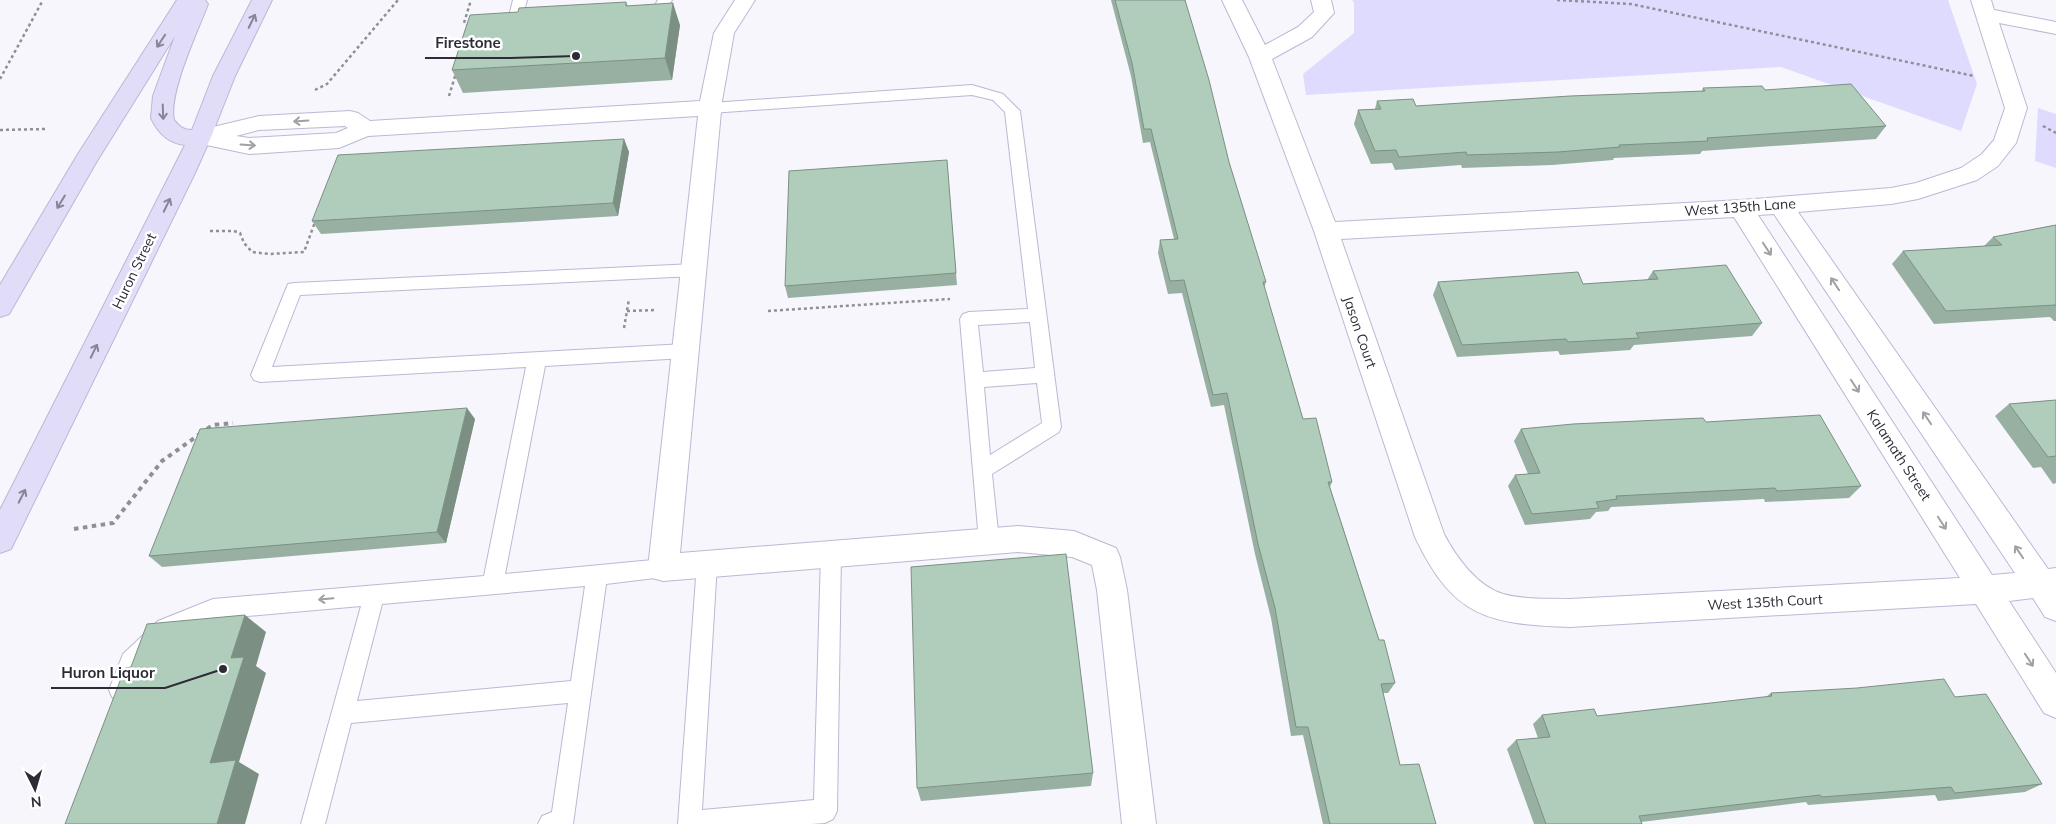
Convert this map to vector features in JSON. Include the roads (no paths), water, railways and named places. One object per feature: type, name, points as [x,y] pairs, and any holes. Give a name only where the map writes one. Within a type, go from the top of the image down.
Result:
[{"type":"main road","points":[[0,307],[86,160],[187,0]]},
{"type":"main road","points":[[199,0],[167,88],[162,108],[162,118],[169,128],[180,137],[200,137]]},
{"type":"main road","name":"Huron Street","points":[[0,540],[200,137],[224,76],[262,0]]},
{"type":"street","points":[[745,0],[724,33],[710,108],[663,568],[1018,539],[1074,544],[1105,557],[1112,590],[1139,824]]},
{"type":"street","name":"Jason Court","points":[[1232,0],[1260,57],[1326,231],[1430,537],[1440,557],[1456,579],[1478,596]]},
{"type":"street","points":[[1260,57],[1305,32],[1324,13],[1321,0]]},
{"type":"street","points":[[1985,8],[2056,28]]},
{"type":"street","name":"West 135th Lane","points":[[1326,231],[1741,208],[1891,196],[1918,191],[1969,174],[1990,160],[2005,143],[2016,108],[1985,8]]},
{"type":"street","points":[[200,137],[249,146],[339,140],[365,129],[710,108]]},
{"type":"street","points":[[1781,205],[2051,591]]},
{"type":"street","name":"Kalamath Street","points":[[1741,208],[2056,702]]},
{"type":"street","name":"West 135th Court","points":[[1478,596],[1502,608],[1527,612],[1570,613],[1984,590],[2051,591]]},
{"type":"lane","points":[[520,0],[516,16],[554,14]]},
{"type":"lane","points":[[631,11],[660,9],[665,0]]},
{"type":"lane","points":[[710,108],[972,90],[998,97],[1012,111],[1052,426],[982,470]]},
{"type":"lane","points":[[685,351],[260,375],[294,289],[694,270]]},
{"type":"lane","points":[[989,541],[969,319],[1038,315]]},
{"type":"lane","points":[[493,585],[537,359]]},
{"type":"lane","points":[[973,380],[1046,375]]},
{"type":"lane","points":[[707,564],[689,822],[825,811],[831,554]]},
{"type":"lane","points":[[114,706],[131,661],[166,628],[213,609],[597,576],[663,568]]},
{"type":"lane","points":[[550,824],[562,823],[597,576]]},
{"type":"lane","points":[[313,824],[374,595]]},
{"type":"lane","points":[[344,713],[580,691]]},
{"type":"place","name":"Firestone","points":[[576,56]]},
{"type":"place","name":"Huron Liquor","points":[[223,669]]}]
